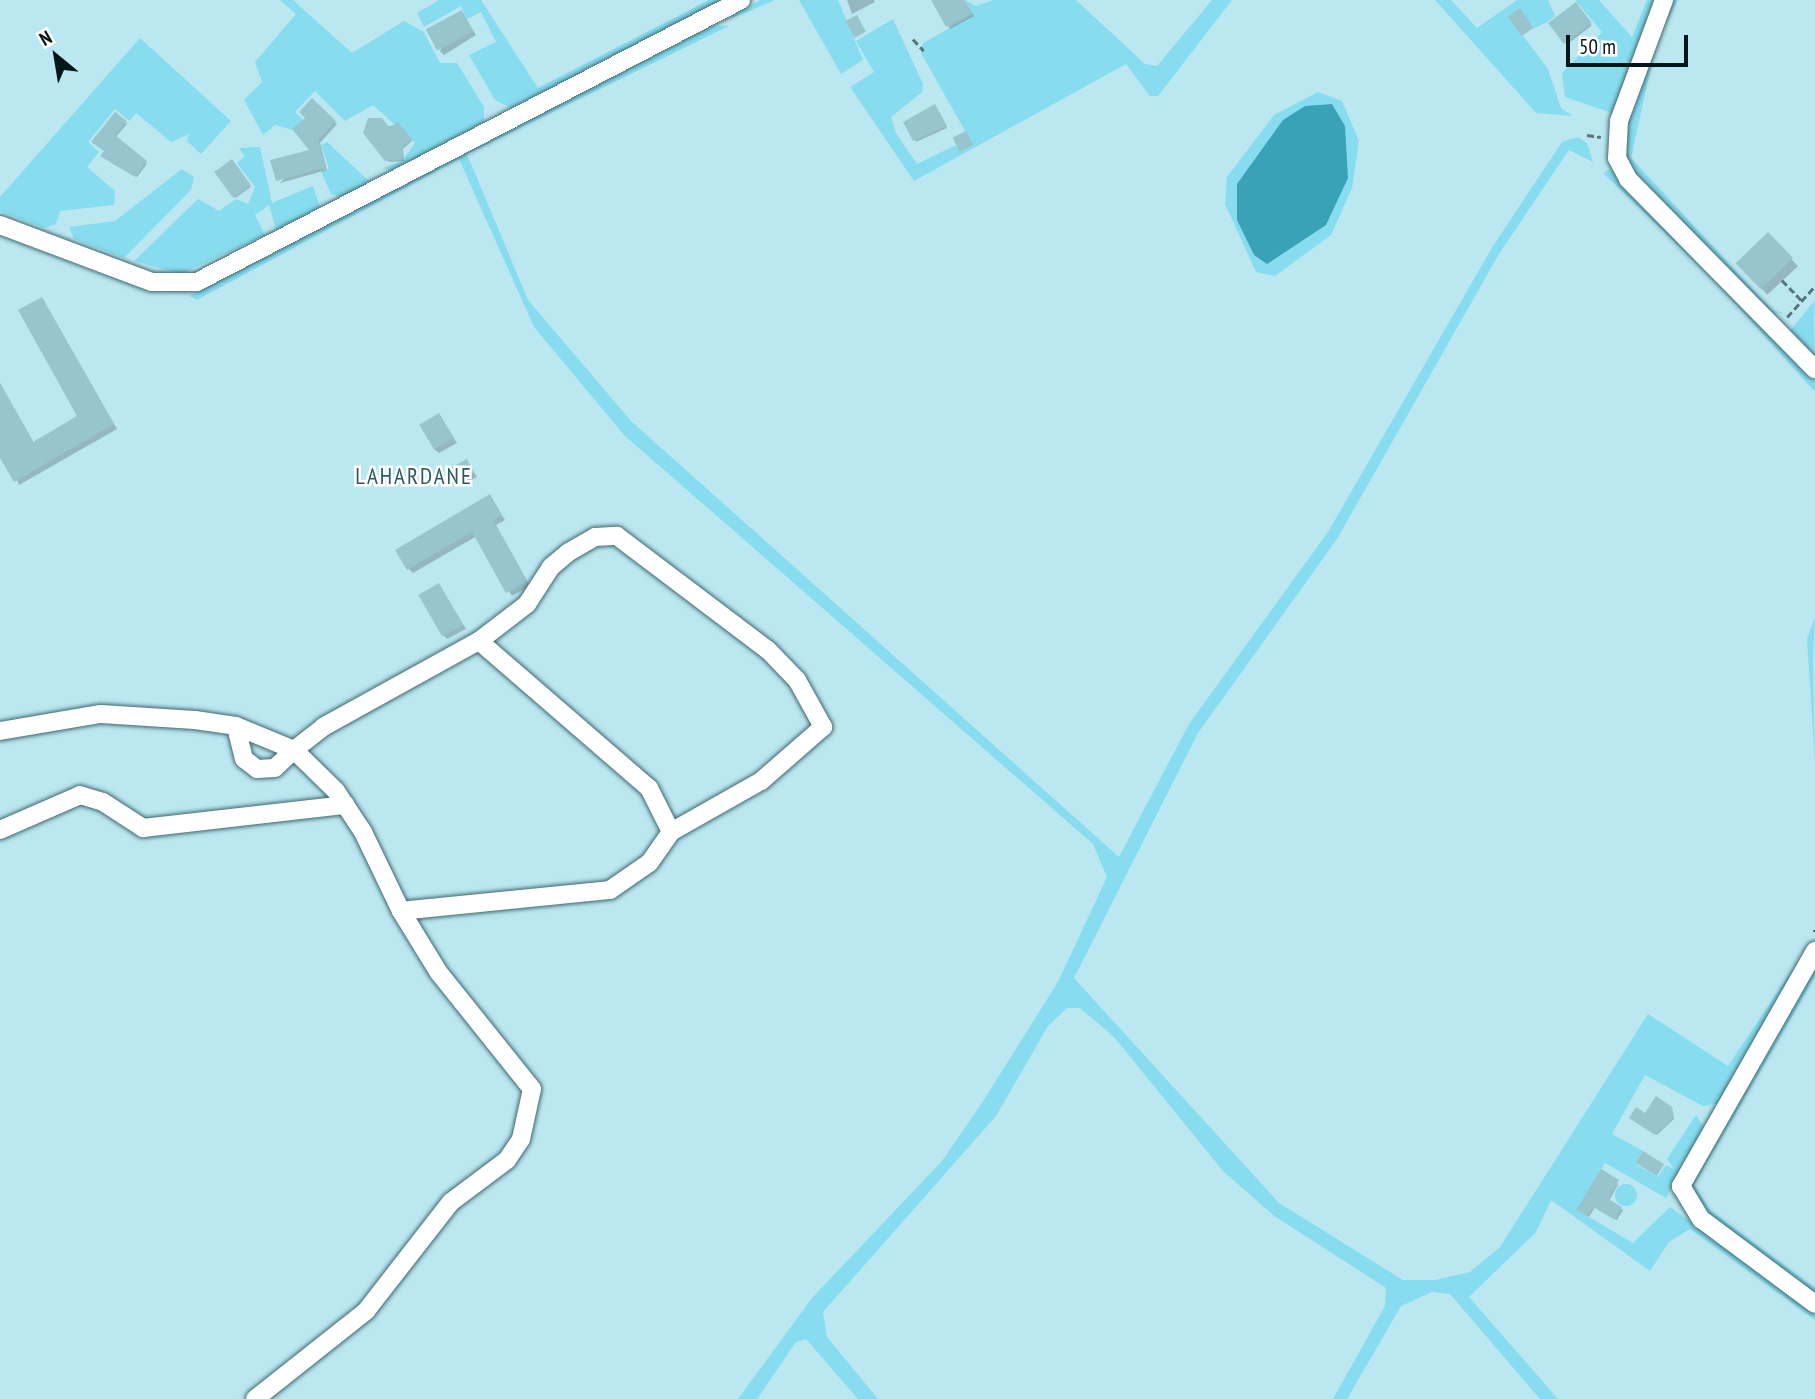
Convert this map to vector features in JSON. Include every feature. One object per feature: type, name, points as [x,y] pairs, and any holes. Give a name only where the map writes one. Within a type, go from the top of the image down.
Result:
[{"type":"street","points":[[0,225],[152,282],[197,282],[741,0]]},
{"type":"street","points":[[1664,0],[1619,121],[1617,159],[1628,179],[1815,369]]},
{"type":"street","points":[[236,726],[244,759],[257,769],[275,768],[323,727],[479,641],[527,604],[551,567],[569,552],[595,537],[617,536],[768,650],[797,680],[823,727],[761,782],[671,832],[630,880],[593,897],[401,911]]},
{"type":"street","points":[[479,641],[649,788],[671,832]]},
{"type":"street","points":[[0,731],[101,714],[236,726],[294,750],[316,766],[346,805],[401,911],[439,973],[532,1089],[521,1139],[498,1169],[439,1215],[366,1311],[255,1399]]},
{"type":"street","points":[[0,830],[80,796],[103,802],[143,828],[346,805]]},
{"type":"street","points":[[1815,951],[1681,1186],[1701,1219],[1815,1304]]},
{"type":"path","points":[[913,39],[924,51]]},
{"type":"path","points":[[1782,280],[1802,301]]},
{"type":"path","points":[[1776,330],[1815,286]]},
{"type":"shaded area","points":[[280,0],[293,0],[352,53],[404,21],[424,32],[440,63],[457,63],[484,107],[484,122],[393,172],[383,168],[402,161],[415,143],[373,105],[345,121],[315,91],[295,112],[303,120],[293,130],[275,125],[263,135],[244,100],[262,82],[255,62],[296,14]]},
{"type":"shaded area","points":[[439,0],[481,0],[538,88],[709,0],[728,0],[511,108],[495,100],[469,55],[496,42],[481,12],[467,19],[461,6],[424,27],[417,13]]},
{"type":"shaded area","points":[[760,0],[775,0],[733,18],[732,16]]},
{"type":"shaded area","points":[[799,0],[838,0],[863,60],[841,74]]},
{"type":"shaded area","points":[[965,0],[976,6],[993,0],[1076,0],[1145,64],[1157,66],[1212,0],[1232,0],[1158,96],[1150,96],[1126,64],[914,181],[850,87],[874,72],[856,41],[893,19],[923,84],[922,92],[891,117],[896,133],[917,164],[956,145],[961,152],[973,145],[921,53],[923,43],[973,15]]},
{"type":"shaded area","points":[[1435,0],[1451,0],[1477,28],[1517,0],[1548,0],[1555,16],[1546,23],[1534,28],[1520,9],[1509,17],[1548,69],[1561,108],[1573,116],[1536,113]]},
{"type":"shaded area","points":[[1575,0],[1599,0],[1632,37],[1647,0],[1660,0],[1615,114],[1565,97],[1562,73],[1602,32]]},
{"type":"shaded area","points":[[1670,0],[1678,0],[1657,40],[1631,158],[1772,310],[1784,313],[1766,312],[1625,165],[1624,129]]},
{"type":"shaded area","points":[[709,25],[729,26],[467,154],[528,300],[631,421],[1119,857],[1189,724],[1328,532],[1493,246],[1562,142],[1578,137],[1587,143],[1593,162],[1569,150],[1499,254],[1337,539],[1198,733],[1074,978],[1279,1203],[1403,1280],[1435,1280],[1470,1272],[1500,1247],[1648,1014],[1728,1066],[1815,936],[1721,1103],[1703,1106],[1645,1075],[1612,1134],[1643,1151],[1636,1164],[1658,1177],[1666,1165],[1674,1169],[1667,1159],[1696,1115],[1705,1128],[1666,1198],[1605,1163],[1577,1210],[1633,1243],[1670,1207],[1815,1309],[1815,1320],[1690,1229],[1669,1242],[1650,1271],[1551,1200],[1536,1232],[1469,1297],[1558,1399],[1540,1399],[1450,1294],[1432,1292],[1401,1306],[1347,1399],[1333,1399],[1385,1306],[1386,1288],[1273,1215],[1223,1171],[1114,1037],[1080,1008],[1067,1008],[1048,1026],[996,1116],[823,1312],[827,1337],[878,1399],[858,1399],[806,1339],[796,1342],[757,1399],[738,1399],[812,1298],[942,1161],[980,1106],[1058,982],[1107,877],[1093,844],[624,435],[534,327],[459,159],[197,300],[189,296]]},
{"type":"shaded area","points":[[140,38],[231,121],[201,154],[187,141],[189,134],[171,142],[136,113],[129,121],[115,109],[88,142],[99,152],[87,167],[115,191],[114,205],[60,211],[56,224],[44,228],[0,211],[0,197]]},
{"type":"shaded area","points":[[1318,92],[1342,101],[1359,141],[1352,188],[1331,235],[1275,276],[1256,272],[1225,204],[1227,177],[1274,115]]},
{"type":"shaded area","points":[[1332,104],[1345,126],[1348,178],[1326,225],[1267,264],[1254,255],[1237,220],[1237,184],[1283,120],[1305,106]]},
{"type":"shaded area","points":[[327,142],[371,183],[344,198],[331,194],[321,171],[329,169],[321,145]]},
{"type":"shaded area","points":[[260,147],[272,203],[313,186],[320,207],[276,230],[269,205],[255,215],[265,235],[181,274],[134,261],[198,199],[219,211],[236,199],[248,204],[255,187],[237,163],[245,156],[239,148]]},
{"type":"shaded area","points":[[182,169],[194,177],[191,190],[124,258],[74,239],[69,227],[115,221]]},
{"type":"shaded area","points":[[1610,169],[1720,278],[1815,381],[1815,392],[1714,280],[1603,173]]},
{"type":"shaded area","points":[[1815,300],[1814,319],[1815,359],[1789,332]]},
{"type":"shaded area","points":[[1815,617],[1813,662],[1815,763],[1807,639]]},
{"type":"shaded area","points":[[1815,962],[1815,977],[1694,1185],[1711,1211],[1815,1288],[1815,1299],[1705,1217],[1688,1182]]},
{"type":"shaded area","points":[[1626,1184],[1634,1187],[1637,1195],[1634,1203],[1626,1206],[1618,1203],[1615,1195],[1618,1187]]},
{"type":"building","points":[[931,0],[965,0],[972,13],[946,27]]},
{"type":"building","points":[[1576,2],[1592,23],[1564,44],[1548,23]]},
{"type":"building","points":[[1520,8],[1534,28],[1521,36],[1508,17]]},
{"type":"building","points":[[462,10],[473,31],[437,50],[426,29]]},
{"type":"building","points":[[857,15],[866,32],[854,38],[846,21]]},
{"type":"building","points":[[312,98],[336,121],[318,140],[327,173],[323,168],[276,181],[270,160],[309,150],[292,129],[305,118],[299,112]]},
{"type":"building","points":[[935,104],[947,126],[913,141],[903,122]]},
{"type":"building","points":[[115,112],[127,121],[115,135],[147,161],[135,177],[100,156],[104,151],[91,142]]},
{"type":"building","points":[[368,118],[382,118],[390,128],[398,122],[412,139],[402,147],[403,160],[385,161],[363,133]]},
{"type":"building","points":[[966,131],[973,145],[960,152],[953,138]]},
{"type":"building","points":[[232,159],[251,185],[233,198],[214,172]]},
{"type":"building","points":[[1768,232],[1793,258],[1761,289],[1736,263]]},
{"type":"building","points":[[42,297],[114,424],[14,482],[0,458],[0,383],[33,442],[77,416],[18,310]]},
{"type":"building","points":[[439,413],[454,438],[434,450],[419,425]]},
{"type":"building","points":[[467,459],[474,472],[453,484],[446,470]]},
{"type":"building","points":[[490,494],[502,515],[493,520],[527,581],[506,593],[472,532],[407,570],[395,550]]},
{"type":"building","points":[[439,583],[463,625],[442,637],[418,595]]},
{"type":"building","points":[[1656,1096],[1672,1107],[1674,1117],[1655,1135],[1629,1118],[1636,1107],[1645,1113]]},
{"type":"building","points":[[1643,1151],[1664,1164],[1657,1176],[1636,1163]]},
{"type":"building","points":[[1601,1169],[1619,1180],[1608,1199],[1622,1207],[1615,1220],[1593,1207],[1587,1216],[1576,1210]]},
{"type":"district","name":"LAHARDANE","points":[[414,476]]}]
